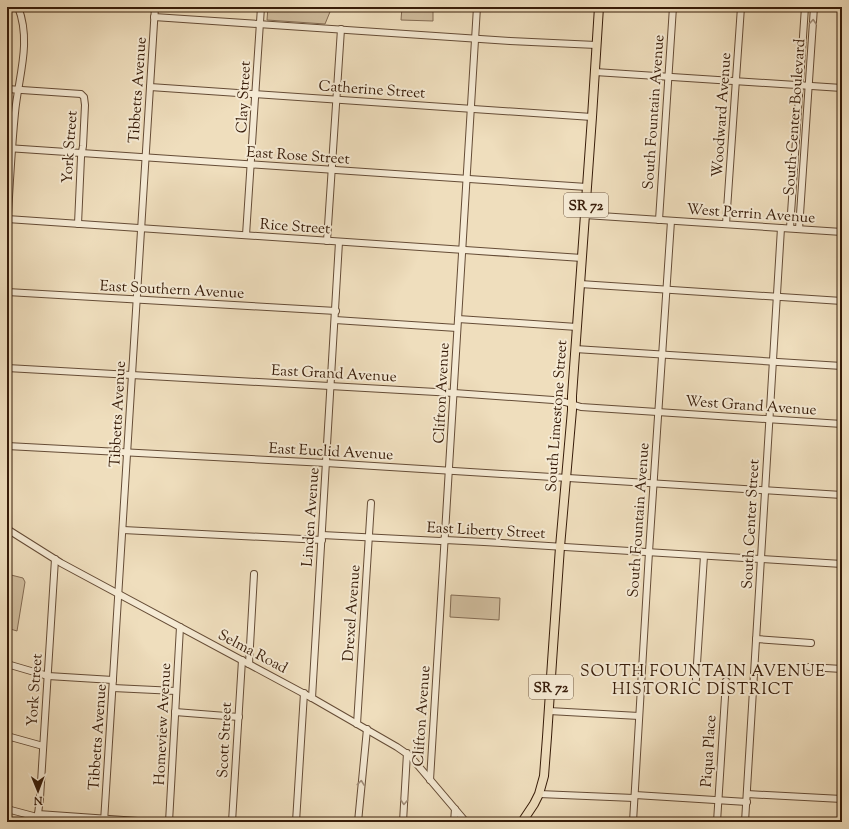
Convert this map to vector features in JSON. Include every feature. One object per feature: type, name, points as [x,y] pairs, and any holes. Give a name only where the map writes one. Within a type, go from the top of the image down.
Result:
[{"type":"main road","name":"South Limestone Street","points":[[522,822],[539,794],[544,776],[560,547],[572,404],[599,7]]},
{"type":"street","points":[[7,235],[9,148],[24,46],[23,25],[18,7]]},
{"type":"street","name":"Tibbetts Avenue","points":[[105,820],[155,7]]},
{"type":"street","name":"Clay Street","points":[[246,236],[261,7]]},
{"type":"street","name":"Clifton Avenue","points":[[430,780],[477,7]]},
{"type":"street","name":"South Fountain Avenue","points":[[659,220],[673,7]]},
{"type":"street","name":"Woodward Avenue","points":[[726,224],[741,7]]},
{"type":"street","name":"South Center Boulevard","points":[[790,228],[805,7]]},
{"type":"street","name":"South Center Boulevard","points":[[799,229],[814,7]]},
{"type":"street","points":[[154,17],[510,41],[596,45]]},
{"type":"street","points":[[327,241],[341,29]]},
{"type":"street","points":[[595,72],[842,88]]},
{"type":"street","name":"Catherine Street","points":[[150,87],[592,117]]},
{"type":"street","points":[[7,89],[18,90]]},
{"type":"street","name":"York Street","points":[[18,90],[59,92],[81,94],[84,96],[85,105],[78,224]]},
{"type":"street","name":"East Rose Street","points":[[9,148],[587,187]]},
{"type":"street","name":"West Perrin Avenue","points":[[585,215],[842,232]]},
{"type":"street","name":"Rice Street","points":[[7,219],[582,258]]},
{"type":"street","name":"South Fountain Avenue","points":[[633,822],[671,221]]},
{"type":"street","name":"South Center Street","points":[[745,822],[781,228]]},
{"type":"street","name":"Linden Avenue","points":[[312,698],[340,242]]},
{"type":"street","points":[[580,284],[842,301]]},
{"type":"street","name":"East Southern Avenue","points":[[7,292],[336,311]]},
{"type":"street","points":[[458,319],[577,327]]},
{"type":"street","points":[[335,320],[457,328]]},
{"type":"street","points":[[575,349],[842,366]]},
{"type":"street","name":"East Grand Avenue","points":[[7,368],[454,393],[553,400],[581,407],[658,412]]},
{"type":"street","name":"West Grand Avenue","points":[[658,412],[842,424]]},
{"type":"street","name":"East Euclid Avenue","points":[[7,446],[449,470],[842,495]]},
{"type":"street","name":"Drexel Avenue","points":[[357,724],[371,503]]},
{"type":"street","name":"Selma Road","points":[[7,529],[55,559],[304,693],[397,747],[406,753],[466,822]]},
{"type":"street","name":"East Liberty Street","points":[[123,530],[322,538],[445,540],[842,564]]},
{"type":"street","points":[[696,680],[704,556]]},
{"type":"street","name":"York Street","points":[[37,818],[55,559]]},
{"type":"street","points":[[249,664],[254,574]]},
{"type":"street","name":"Homeview Avenue","points":[[169,822],[180,627]]},
{"type":"street","points":[[756,639],[811,643]]},
{"type":"street","name":"Scott Street","points":[[232,822],[242,660]]},
{"type":"street","points":[[7,664],[48,676],[114,680]]},
{"type":"street","points":[[809,667],[842,669]]},
{"type":"street","name":"Piqua Place","points":[[717,822],[726,681]]},
{"type":"street","points":[[113,688],[176,691]]},
{"type":"street","points":[[296,822],[304,693]]},
{"type":"street","points":[[549,711],[639,716]]},
{"type":"street","points":[[175,712],[239,717]]},
{"type":"street","points":[[358,822],[367,729]]},
{"type":"street","points":[[7,736],[43,746]]},
{"type":"street","points":[[403,822],[406,753]]},
{"type":"street","points":[[539,794],[747,802]]},
{"type":"street","points":[[747,794],[842,799]]},
{"type":"street","points":[[7,809],[37,818],[152,822]]},
{"type":"street","points":[[454,822],[455,809]]},
{"type":"shaded area","points":[[268,7],[332,7],[325,24],[267,20]]},
{"type":"shaded area","points":[[402,7],[433,7],[433,21],[401,20]]},
{"type":"shaded area","points":[[7,574],[23,578],[25,582],[17,631],[7,628]]},
{"type":"shaded area","points":[[451,595],[500,598],[499,620],[450,617]]},
{"type":"district","name":"SOUTH FOUNTAIN AVENUE HISTORIC DISTRICT","points":[[703,679]]}]
